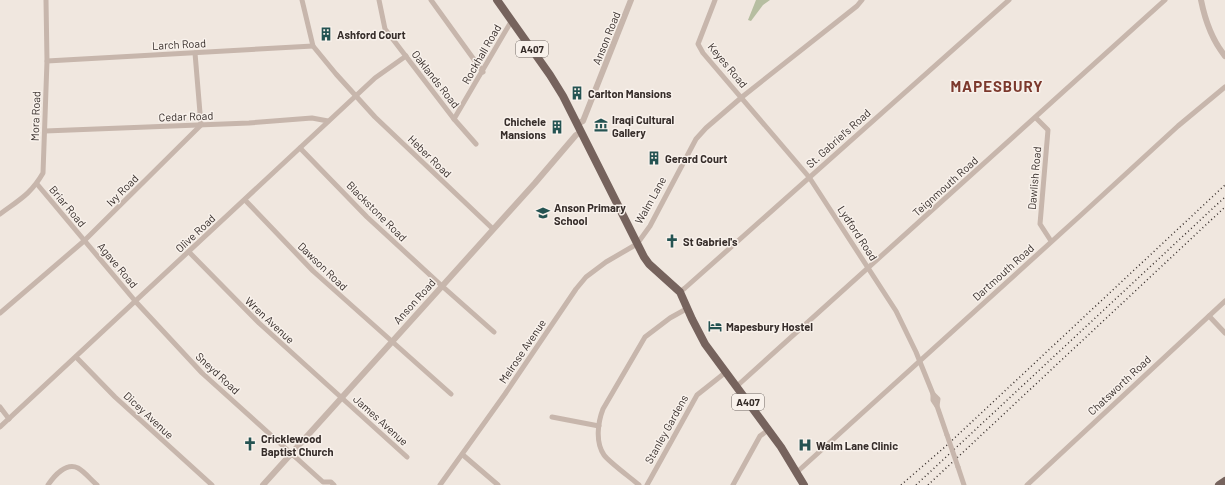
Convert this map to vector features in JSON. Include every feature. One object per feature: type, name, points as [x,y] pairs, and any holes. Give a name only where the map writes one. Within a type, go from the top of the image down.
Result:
[{"type":"main road","name":"A407","points":[[497,0],[550,75],[579,128],[644,257],[649,264],[680,292],[705,344],[789,458],[804,485]]},
{"type":"main road","points":[[1219,485],[1225,481]]},
{"type":"street","name":"Mora Road","points":[[0,214],[30,192],[37,184],[43,173],[47,61],[46,0]]},
{"type":"street","points":[[302,0],[313,46]]},
{"type":"street","name":"Oaklands Road","points":[[379,0],[385,29],[454,119],[476,144]]},
{"type":"street","points":[[431,0],[483,72]]},
{"type":"street","name":"Anson Road","points":[[263,485],[576,135],[631,0]]},
{"type":"street","name":"Keyes Road","points":[[715,0],[698,44],[703,53],[742,97]]},
{"type":"street","name":"Walm Lane","points":[[637,244],[650,226],[696,139],[706,128],[742,97],[857,6],[862,0]]},
{"type":"street","name":"St. Gabriel's Road","points":[[680,292],[1009,0]]},
{"type":"street","name":"Teignmouth Road","points":[[737,386],[1036,118],[1165,0]]},
{"type":"street","points":[[1201,0],[1209,28],[1218,47],[1225,56]]},
{"type":"street","name":"Rockhall Road","points":[[454,119],[483,72],[512,20]]},
{"type":"street","name":"Larch Road","points":[[47,61],[313,46]]},
{"type":"street","name":"Heber Road","points":[[313,46],[375,117],[493,229]]},
{"type":"street","points":[[195,53],[201,125]]},
{"type":"street","name":"Olive Road","points":[[0,428],[356,95],[375,78],[406,56]]},
{"type":"street","name":"Dartmouth Road","points":[[796,473],[920,362],[1178,126],[1225,87]]},
{"type":"street","name":"Lydford Road","points":[[742,97],[809,177],[896,311],[933,394],[932,400],[937,406],[964,485]]},
{"type":"street","name":"Cedar Road","points":[[45,131],[201,125],[312,118],[328,121]]},
{"type":"street","name":"Dawlish Road","points":[[1036,118],[1048,130],[1040,224],[1051,241]]},
{"type":"street","name":"Ivy Road","points":[[0,313],[84,241],[201,125]]},
{"type":"street","name":"Blackstone Road","points":[[300,148],[368,217],[494,332]]},
{"type":"street","name":"Briar Road","points":[[37,184],[84,241]]},
{"type":"street","name":"Dawson Road","points":[[245,200],[313,271],[450,394]]},
{"type":"street","name":"Agave Road","points":[[84,241],[136,302]]},
{"type":"street","name":"Melrose Avenue","points":[[440,485],[463,455],[586,277],[606,262],[637,244]]},
{"type":"street","name":"Wren Avenue","points":[[189,252],[259,323],[341,398]]},
{"type":"street","name":"Chatsworth Road","points":[[1027,485],[1225,301]]},
{"type":"street","name":"Sneyd Road","points":[[136,302],[202,373],[323,483]]},
{"type":"street","points":[[639,485],[604,455],[600,447],[598,426],[603,409],[645,337],[670,318],[688,308]]},
{"type":"street","points":[[1209,316],[1225,333]]},
{"type":"street","name":"Dicey Avenue","points":[[76,357],[115,397],[212,485]]},
{"type":"street","name":"Stanley Gardens","points":[[647,485],[697,395],[726,372]]},
{"type":"street","name":"James Avenue","points":[[341,398],[407,457]]},
{"type":"street","points":[[0,407],[9,419]]},
{"type":"street","points":[[552,417],[598,426]]},
{"type":"street","points":[[733,485],[760,436],[768,430]]},
{"type":"street","points":[[463,455],[498,485]]},
{"type":"street","points":[[48,485],[63,469],[73,467],[78,468],[97,485]]},
{"type":"street","points":[[323,483],[331,482],[334,485]]},
{"type":"green space","points":[[756,0],[770,0],[763,5],[751,21],[748,20]]},
{"type":"railway","points":[[901,485],[946,446],[1225,185]]},
{"type":"railway","points":[[916,485],[1225,197]]},
{"type":"railway","points":[[928,485],[1225,207]]},
{"type":"place","name":"Ashford Court","points":[[326,34]]},
{"type":"place","name":"Carlton Mansions","points":[[577,93]]},
{"type":"place","name":"Iraqi Cultural Gallery","points":[[601,125]]},
{"type":"place","name":"Chichele Mansions","points":[[557,127]]},
{"type":"place","name":"Gerard Court","points":[[654,158]]},
{"type":"place","name":"Anson Primary School","points":[[543,213]]},
{"type":"place","name":"St Gabriel's","points":[[672,241]]},
{"type":"place","name":"Mapesbury Hostel","points":[[715,326]]},
{"type":"place","name":"Cricklewood Baptist Church","points":[[250,444]]},
{"type":"place","name":"Walm Lane Clinic","points":[[805,445]]},
{"type":"district","name":"MAPESBURY","points":[[997,86]]}]
